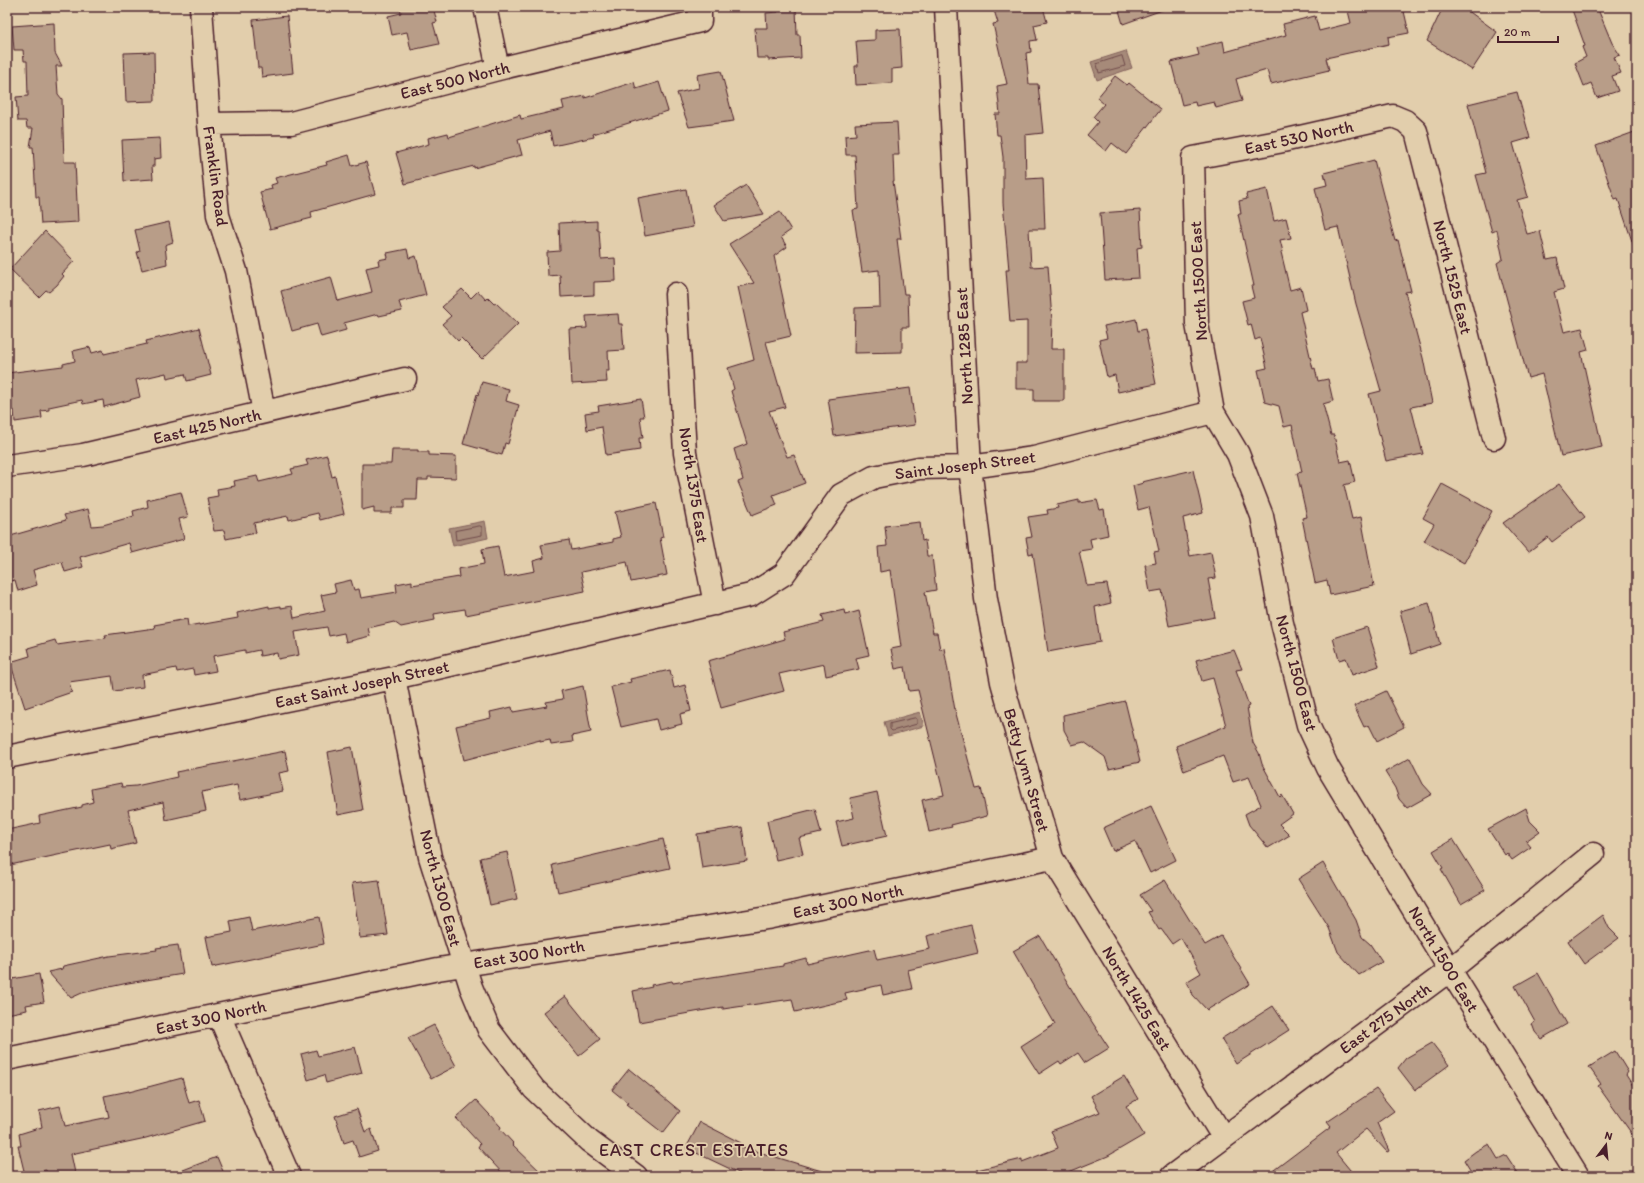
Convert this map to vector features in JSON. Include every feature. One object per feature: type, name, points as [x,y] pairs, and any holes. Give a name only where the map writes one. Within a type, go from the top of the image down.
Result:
[{"type":"street","name":"Franklin Road","points":[[201,7],[209,124],[218,215],[236,271],[264,412]]},
{"type":"street","points":[[485,7],[498,69]]},
{"type":"street","name":"North 1285 East","points":[[946,7],[970,467],[986,600],[1002,682]]},
{"type":"street","name":"East 500 North","points":[[209,124],[291,123],[700,14]]},
{"type":"street","name":"East 530 North","points":[[1192,158],[1278,142],[1393,116],[1405,120]]},
{"type":"street","name":"North 1525 East","points":[[1405,120],[1416,131],[1494,438]]},
{"type":"street","name":"North 1500 East","points":[[1192,158],[1197,324],[1213,412],[1238,454],[1262,516],[1282,623],[1308,725],[1328,768],[1450,970],[1578,1176]]},
{"type":"street","name":"North 1375 East","points":[[676,294],[685,453],[715,604]]},
{"type":"street","name":"East 425 North","points":[[7,466],[83,455],[405,379]]},
{"type":"street","name":"Saint Joseph Street","points":[[715,604],[751,595],[784,574],[841,495],[874,477],[919,468],[970,467],[1034,458],[1213,412]]},
{"type":"street","name":"East Saint Joseph Street","points":[[7,757],[394,678],[715,604]]},
{"type":"street","name":"North 1300 East","points":[[394,678],[430,856],[463,965],[489,1030],[534,1089],[589,1141],[636,1176]]},
{"type":"street","name":"Betty Lynn Street","points":[[1002,682],[1052,858]]},
{"type":"street","name":"East 275 North","points":[[1172,1176],[1450,970],[1593,854]]},
{"type":"street","name":"East 300 North","points":[[7,1059],[463,965],[768,918],[1052,858]]},
{"type":"street","name":"North 1425 East","points":[[1052,858],[1223,1137]]},
{"type":"street","points":[[219,1015],[289,1176]]},
{"type":"water","points":[[1126,51],[1132,68],[1097,80],[1091,62]]},
{"type":"water","points":[[485,521],[488,538],[453,546],[449,528]]},
{"type":"water","points":[[920,712],[924,726],[888,736],[884,722]]},
{"type":"building","points":[[400,7],[433,7],[437,22],[433,23],[439,44],[411,50],[407,32],[392,35],[388,16],[401,13]]},
{"type":"building","points":[[993,7],[1043,7],[1047,22],[1034,25],[1037,40],[1030,41],[1031,52],[1026,53],[1029,84],[1038,84],[1043,133],[1025,135],[1026,179],[1043,178],[1045,229],[1029,229],[1031,267],[1048,266],[1052,320],[1051,349],[1064,349],[1064,401],[1034,401],[1034,389],[1016,389],[1016,363],[1027,363],[1027,321],[1010,322],[1006,270],[1009,270],[1003,203],[1003,157],[1000,135],[997,135],[995,114],[1000,114],[997,86],[1007,84],[993,24],[998,23]]},
{"type":"building","points":[[1118,7],[1165,7],[1165,9],[1123,24]]},
{"type":"building","points":[[1347,7],[1403,7],[1409,33],[1388,37],[1389,44],[1326,58],[1329,70],[1271,84],[1267,70],[1236,79],[1242,101],[1216,108],[1214,102],[1196,106],[1195,102],[1182,105],[1171,62],[1199,55],[1197,48],[1223,41],[1225,52],[1286,35],[1283,24],[1315,16],[1319,31],[1351,23]]},
{"type":"building","points":[[1443,7],[1463,7],[1497,32],[1472,70],[1427,41]]},
{"type":"building","points":[[1571,7],[1597,7],[1612,43],[1620,55],[1614,57],[1621,73],[1612,76],[1618,91],[1597,98],[1591,83],[1584,86],[1575,63],[1586,57],[1582,47],[1585,46]]},
{"type":"building","points":[[796,8],[797,35],[800,35],[801,58],[768,60],[768,58],[757,58],[755,28],[767,28],[766,13],[778,12],[778,9]]},
{"type":"building","points":[[287,16],[293,73],[262,77],[261,68],[258,68],[253,20]]},
{"type":"building","points":[[54,23],[55,53],[62,66],[56,66],[58,94],[62,99],[64,162],[75,162],[78,222],[41,224],[39,197],[36,197],[33,147],[30,147],[33,128],[27,128],[26,121],[18,121],[16,97],[28,96],[27,61],[24,61],[23,50],[14,50],[12,26]]},
{"type":"building","points":[[900,29],[902,68],[892,69],[892,83],[856,85],[855,66],[858,66],[856,41],[875,40],[875,30]]},
{"type":"building","points":[[154,52],[155,101],[126,102],[124,53]]},
{"type":"building","points":[[721,71],[734,121],[689,127],[677,93],[699,88],[697,75]]},
{"type":"building","points":[[1115,76],[1127,85],[1129,83],[1161,109],[1126,154],[1112,143],[1106,151],[1087,135],[1098,122],[1093,117],[1104,104],[1097,98]]},
{"type":"building","points":[[634,82],[636,89],[659,82],[668,111],[593,134],[594,137],[553,146],[550,131],[518,140],[522,155],[405,184],[396,153],[429,144],[428,138],[448,133],[449,137],[520,115],[521,119],[564,109],[562,101],[585,96],[585,98]]},
{"type":"building","points":[[1517,92],[1530,138],[1513,143],[1528,197],[1517,200],[1527,234],[1540,231],[1547,260],[1557,258],[1564,289],[1554,292],[1564,332],[1582,328],[1588,350],[1581,352],[1602,447],[1561,456],[1542,374],[1528,378],[1497,263],[1503,259],[1497,230],[1492,232],[1476,175],[1486,173],[1468,104]]},
{"type":"building","points":[[897,122],[899,155],[893,155],[893,181],[901,239],[897,239],[904,294],[908,294],[909,327],[902,327],[902,352],[854,353],[855,308],[880,307],[879,270],[862,272],[853,210],[858,209],[855,155],[846,155],[845,136],[856,135],[855,124]]},
{"type":"building","points":[[1637,131],[1637,246],[1634,247],[1618,199],[1615,200],[1596,146]]},
{"type":"building","points":[[160,138],[161,158],[154,159],[154,166],[152,166],[153,179],[124,181],[122,140]]},
{"type":"building","points":[[349,155],[352,166],[366,162],[375,194],[311,212],[312,218],[270,229],[260,192],[272,189],[271,185],[277,183],[275,178],[327,165],[326,162]]},
{"type":"building","points":[[1374,160],[1395,241],[1398,240],[1411,291],[1405,292],[1423,358],[1432,403],[1411,407],[1423,454],[1386,461],[1369,394],[1381,391],[1356,304],[1338,227],[1325,230],[1315,188],[1327,185],[1324,173]]},
{"type":"building","points":[[746,185],[764,214],[724,221],[714,205]]},
{"type":"building","points":[[686,189],[693,227],[645,236],[638,198]]},
{"type":"building","points":[[1267,189],[1274,221],[1286,218],[1291,238],[1280,240],[1283,252],[1281,252],[1290,290],[1301,287],[1306,310],[1300,312],[1313,369],[1315,368],[1318,381],[1328,379],[1333,401],[1323,404],[1331,435],[1334,435],[1340,462],[1350,460],[1355,482],[1344,485],[1352,519],[1361,517],[1374,586],[1330,595],[1327,580],[1315,583],[1302,518],[1307,517],[1297,473],[1302,472],[1292,425],[1284,427],[1279,406],[1265,402],[1258,370],[1267,368],[1260,338],[1255,340],[1251,324],[1248,325],[1242,301],[1254,298],[1251,286],[1254,286],[1238,214],[1241,214],[1239,201],[1247,199],[1246,194]]},
{"type":"building","points":[[1140,210],[1142,247],[1137,248],[1139,278],[1105,280],[1100,213]]},
{"type":"building","points":[[780,212],[791,230],[781,237],[787,247],[774,256],[791,336],[766,342],[785,407],[769,411],[787,457],[794,455],[805,483],[773,495],[777,505],[752,515],[738,482],[743,480],[734,449],[747,444],[731,391],[734,389],[728,368],[754,360],[738,287],[754,283],[729,244]]},
{"type":"building","points":[[597,221],[601,259],[615,258],[616,281],[594,282],[594,295],[561,297],[560,275],[548,276],[547,252],[560,251],[559,223]]},
{"type":"building","points":[[169,222],[173,242],[165,245],[167,264],[142,270],[137,252],[140,251],[135,230]]},
{"type":"building","points":[[45,231],[74,261],[62,274],[64,276],[57,285],[49,292],[46,290],[39,297],[10,269]]},
{"type":"building","points":[[407,249],[409,258],[416,256],[426,295],[399,302],[402,311],[379,316],[378,314],[344,323],[346,330],[321,337],[317,324],[292,331],[281,291],[331,277],[338,301],[372,292],[366,268],[379,265],[378,260],[388,258],[387,253]]},
{"type":"building","points":[[462,289],[471,298],[478,291],[486,300],[488,298],[494,304],[496,303],[518,324],[482,359],[461,338],[458,341],[442,324],[451,316],[442,307]]},
{"type":"building","points":[[618,314],[619,324],[622,324],[624,350],[608,351],[609,371],[606,371],[607,382],[572,384],[569,329],[587,328],[586,316]]},
{"type":"building","points":[[1136,319],[1138,331],[1145,329],[1156,384],[1118,392],[1115,375],[1107,377],[1099,340],[1107,338],[1104,326]]},
{"type":"building","points":[[199,328],[211,375],[187,381],[185,374],[167,378],[166,373],[136,380],[140,397],[104,407],[103,400],[83,404],[82,400],[49,407],[49,410],[41,411],[42,418],[15,422],[14,410],[7,411],[7,373],[63,366],[63,364],[75,361],[73,351],[90,347],[92,353],[103,350],[104,354],[147,344],[146,341]]},
{"type":"building","points":[[482,382],[509,389],[506,401],[519,405],[508,444],[505,443],[502,455],[463,444],[477,394],[478,395]]},
{"type":"building","points":[[910,388],[915,425],[834,436],[828,399]]},
{"type":"building","points":[[641,399],[644,417],[640,417],[643,438],[639,438],[640,450],[606,455],[602,427],[587,430],[585,413],[599,411],[598,406]]},
{"type":"building","points":[[392,450],[418,450],[418,452],[429,452],[429,455],[456,456],[456,478],[428,477],[428,480],[418,480],[417,500],[404,500],[404,508],[392,508],[392,513],[374,513],[374,507],[362,510],[362,464],[391,464]]},
{"type":"building","points":[[327,455],[332,477],[335,476],[344,514],[320,520],[318,513],[289,520],[288,516],[254,523],[256,533],[226,539],[224,530],[214,531],[207,498],[218,496],[217,489],[235,486],[234,481],[257,476],[259,482],[293,474],[291,469],[308,465],[306,460]]},
{"type":"building","points":[[1193,470],[1203,513],[1183,518],[1190,556],[1211,552],[1216,578],[1208,579],[1215,617],[1169,626],[1162,590],[1150,592],[1145,565],[1156,563],[1154,552],[1159,551],[1149,507],[1138,510],[1133,486],[1143,483],[1142,482]]},
{"type":"building","points":[[1442,484],[1492,511],[1464,563],[1424,541],[1434,524],[1423,518]]},
{"type":"building","points":[[1559,484],[1585,517],[1552,542],[1548,537],[1528,552],[1503,523]]},
{"type":"building","points":[[181,492],[188,517],[179,519],[184,539],[132,553],[129,543],[80,557],[83,567],[65,572],[62,562],[33,570],[37,585],[18,591],[15,580],[7,582],[7,537],[66,520],[64,515],[88,509],[92,526],[103,525],[134,516],[133,511],[148,507],[147,500]]},
{"type":"building","points":[[1079,500],[1079,503],[1097,500],[1100,510],[1104,509],[1108,535],[1090,539],[1092,549],[1079,551],[1087,586],[1107,584],[1111,603],[1095,607],[1100,642],[1048,652],[1033,553],[1029,554],[1026,538],[1032,537],[1028,517],[1048,514],[1047,510],[1058,508],[1057,505]]},
{"type":"building","points":[[656,503],[663,537],[660,538],[667,575],[631,582],[627,562],[581,572],[585,591],[466,615],[465,609],[434,614],[435,620],[401,627],[394,622],[368,628],[370,636],[346,642],[344,633],[329,636],[327,627],[295,632],[299,655],[278,659],[277,653],[260,656],[259,650],[245,653],[245,650],[213,656],[216,671],[194,675],[193,669],[177,672],[176,668],[142,675],[143,687],[114,691],[112,676],[69,682],[72,692],[25,708],[10,662],[30,656],[28,648],[55,640],[57,645],[106,638],[105,635],[155,628],[154,625],[187,619],[188,626],[199,625],[238,618],[237,613],[269,606],[269,608],[281,606],[281,608],[292,606],[294,618],[325,611],[321,595],[336,592],[334,584],[351,580],[354,590],[359,589],[361,598],[397,592],[396,584],[412,581],[412,585],[459,577],[458,569],[484,564],[482,549],[498,546],[504,577],[535,571],[533,561],[544,558],[541,545],[569,540],[571,550],[613,542],[613,539],[621,537],[615,512]]},
{"type":"building","points":[[920,522],[922,541],[925,540],[927,556],[932,556],[936,590],[925,592],[933,633],[937,633],[940,649],[944,648],[955,710],[976,789],[981,788],[987,816],[951,825],[952,827],[929,832],[922,800],[944,795],[918,690],[909,691],[905,667],[895,669],[891,649],[901,647],[890,570],[880,572],[878,547],[887,546],[885,526]]},
{"type":"building","points":[[1429,603],[1440,644],[1411,654],[1400,611]]},
{"type":"building","points":[[844,610],[845,615],[859,611],[869,655],[856,658],[859,669],[826,676],[824,664],[779,674],[784,691],[721,708],[708,661],[785,639],[783,632],[824,622],[822,615]]},
{"type":"building","points":[[1367,627],[1379,666],[1352,675],[1346,658],[1339,660],[1333,638]]},
{"type":"building","points":[[1234,650],[1242,669],[1236,670],[1249,706],[1247,707],[1253,743],[1259,753],[1262,764],[1280,797],[1282,795],[1293,814],[1279,824],[1290,835],[1268,848],[1249,825],[1245,814],[1261,805],[1249,777],[1233,782],[1223,756],[1184,771],[1176,746],[1226,726],[1213,678],[1202,681],[1196,660]]},
{"type":"building","points":[[670,670],[674,688],[685,685],[691,711],[680,714],[682,724],[659,730],[656,719],[621,727],[611,687],[631,682],[630,679]]},
{"type":"building","points":[[583,686],[591,732],[572,736],[573,742],[551,745],[550,740],[540,742],[540,740],[464,760],[456,726],[491,718],[490,712],[512,707],[513,712],[547,706],[546,702],[563,699],[561,691]]},
{"type":"building","points":[[1386,691],[1404,727],[1377,741],[1369,725],[1364,727],[1354,706]]},
{"type":"building","points":[[1125,701],[1140,762],[1109,769],[1105,757],[1084,742],[1072,745],[1064,730],[1063,715]]},
{"type":"building","points":[[352,747],[363,810],[338,815],[328,752]]},
{"type":"building","points":[[285,751],[289,771],[279,773],[283,791],[240,800],[237,785],[202,792],[206,811],[166,820],[163,802],[128,810],[136,843],[111,849],[110,844],[10,865],[7,852],[7,830],[40,823],[39,816],[82,807],[82,805],[93,802],[91,789],[121,783],[122,787],[136,786],[177,777],[176,772]]},
{"type":"building","points":[[1410,758],[1423,784],[1432,794],[1407,808],[1399,799],[1395,788],[1385,772]]},
{"type":"building","points":[[877,792],[887,836],[842,846],[836,822],[854,818],[850,798]]},
{"type":"building","points":[[1151,806],[1176,860],[1150,873],[1135,841],[1113,851],[1103,828]]},
{"type":"building","points":[[1526,808],[1530,821],[1540,831],[1526,841],[1531,847],[1512,860],[1507,853],[1505,855],[1488,829]]},
{"type":"building","points":[[815,809],[821,833],[799,838],[803,854],[776,860],[767,821]]},
{"type":"building","points":[[742,827],[747,861],[702,868],[697,834]]},
{"type":"building","points":[[663,839],[670,868],[558,892],[552,865]]},
{"type":"building","points":[[1453,839],[1485,890],[1461,904],[1441,869],[1443,868],[1433,851]]},
{"type":"building","points":[[507,852],[517,899],[490,905],[480,858]]},
{"type":"building","points":[[1323,863],[1356,920],[1362,937],[1370,944],[1382,962],[1359,975],[1338,952],[1329,928],[1298,879]]},
{"type":"building","points":[[379,880],[388,935],[360,938],[352,883]]},
{"type":"building","points":[[1165,880],[1205,945],[1221,936],[1250,984],[1207,1010],[1193,995],[1186,982],[1201,973],[1181,938],[1172,944],[1161,929],[1159,930],[1148,912],[1151,911],[1140,895]]},
{"type":"building","points":[[1603,915],[1609,928],[1619,938],[1584,964],[1568,941]]},
{"type":"building","points":[[249,917],[252,931],[319,917],[324,944],[212,967],[206,937],[232,932],[230,921]]},
{"type":"building","points":[[971,925],[978,953],[908,970],[912,989],[883,995],[881,985],[845,993],[847,1000],[795,1012],[792,999],[723,1009],[723,1007],[639,1022],[633,991],[652,987],[651,985],[783,966],[783,964],[806,958],[807,964],[874,949],[877,960],[930,949],[927,936]]},
{"type":"building","points":[[1040,936],[1079,1002],[1109,1048],[1085,1063],[1078,1053],[1061,1064],[1059,1061],[1039,1074],[1021,1046],[1055,1024],[1013,951]]},
{"type":"building","points":[[178,945],[183,974],[128,983],[82,993],[71,998],[48,972],[62,969],[63,966],[109,956],[157,950],[156,948]]},
{"type":"building","points":[[1538,973],[1567,1024],[1541,1039],[1535,1032],[1532,1024],[1535,1022],[1515,986]]},
{"type":"building","points":[[39,974],[44,1002],[26,1005],[27,1010],[7,1014],[7,980]]},
{"type":"building","points":[[565,996],[600,1039],[579,1056],[544,1012]]},
{"type":"building","points":[[1273,1006],[1289,1030],[1236,1064],[1221,1039]]},
{"type":"building","points":[[434,1025],[456,1066],[431,1079],[408,1038]]},
{"type":"building","points":[[1432,1043],[1449,1065],[1415,1090],[1398,1068],[1406,1058]]},
{"type":"building","points":[[355,1047],[362,1073],[326,1083],[324,1075],[308,1080],[301,1054],[316,1050],[318,1056]]},
{"type":"building","points":[[1615,1051],[1628,1072],[1626,1075],[1637,1092],[1637,1141],[1598,1086],[1601,1084],[1589,1067]]},
{"type":"building","points":[[629,1069],[680,1111],[663,1133],[626,1104],[628,1103],[612,1090]]},
{"type":"building","points":[[1124,1076],[1138,1099],[1126,1106],[1144,1135],[1108,1156],[1059,1176],[978,1176],[977,1170],[1022,1159],[1022,1162],[1058,1148],[1051,1131],[1100,1112],[1091,1096]]},
{"type":"building","points":[[182,1078],[189,1103],[199,1100],[205,1121],[146,1138],[71,1154],[75,1173],[60,1176],[47,1176],[46,1170],[25,1175],[18,1146],[21,1146],[19,1134],[42,1127],[39,1111],[60,1106],[65,1126],[109,1117],[104,1096],[129,1092]]},
{"type":"building","points":[[1376,1089],[1394,1111],[1377,1123],[1389,1151],[1387,1152],[1366,1129],[1336,1153],[1355,1176],[1266,1176],[1331,1127],[1327,1122]]},
{"type":"building","points":[[476,1100],[501,1127],[500,1129],[513,1143],[512,1144],[545,1176],[505,1176],[478,1147],[480,1144],[456,1118]]},
{"type":"building","points":[[357,1109],[365,1132],[371,1129],[378,1151],[359,1157],[353,1140],[344,1143],[335,1116]]},
{"type":"building","points":[[700,1122],[741,1143],[739,1146],[825,1172],[824,1176],[745,1176],[686,1148]]},
{"type":"building","points":[[1489,1144],[1498,1159],[1506,1155],[1520,1176],[1466,1176],[1472,1173],[1464,1160]]},
{"type":"building","points":[[217,1157],[225,1176],[170,1176],[170,1175]]},
{"type":"district","name":"EAST CREST ESTATES","points":[[694,1150]]}]
